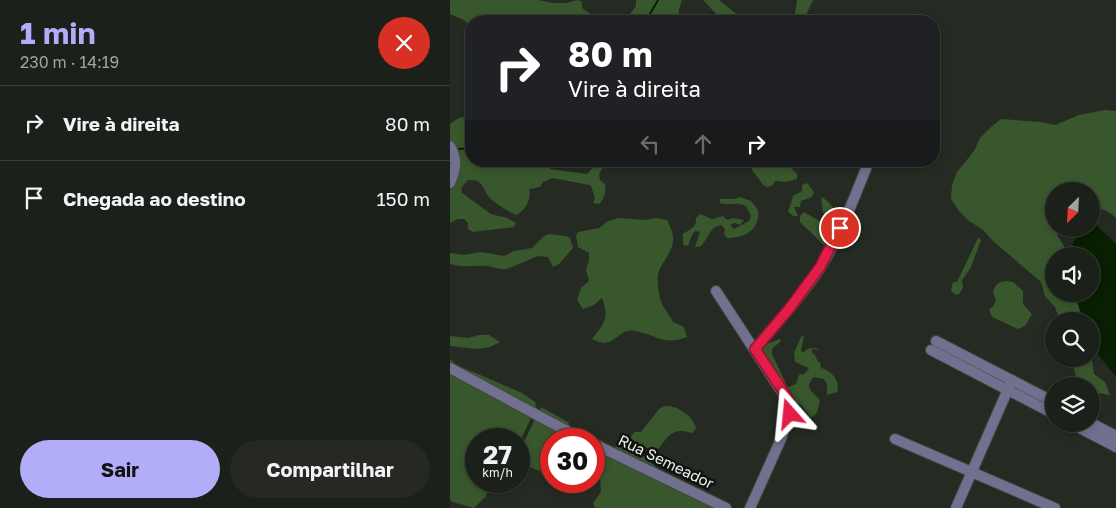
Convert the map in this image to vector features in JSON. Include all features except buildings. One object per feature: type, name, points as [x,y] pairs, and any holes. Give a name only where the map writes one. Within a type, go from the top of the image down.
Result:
[{"type":"street","points":[[450,146],[454,153],[456,168],[450,183]]},
{"type":"street","points":[[755,349],[789,309],[820,267],[840,228],[866,167]]},
{"type":"street","points":[[716,291],[787,397],[789,403],[790,414],[781,439],[750,508]]},
{"type":"street","points":[[934,346],[1010,385],[1045,399]]},
{"type":"street","points":[[450,368],[562,428]]},
{"type":"street","points":[[1010,385],[1045,408]]},
{"type":"street","points":[[956,508],[1010,385]]},
{"type":"street","points":[[1100,428],[1116,436]]},
{"type":"street","points":[[1087,432],[1116,447]]},
{"type":"street","points":[[895,438],[1055,508]]},
{"type":"street","name":"Rua Semeador","points":[[605,449],[726,508]]},
{"type":"shaded area","points":[[450,0],[538,0],[566,3],[578,0],[582,2],[582,8],[592,15],[465,15],[465,21],[450,14]]},
{"type":"shaded area","points":[[636,0],[682,0],[678,15],[630,15],[636,6]]},
{"type":"shaded area","points":[[703,0],[719,0],[738,15],[717,15]]},
{"type":"shaded area","points":[[797,0],[813,0],[806,15],[795,15]]},
{"type":"shaded area","points":[[1105,110],[1116,111],[1116,218],[1111,213],[1100,209],[1100,182],[1045,182],[1045,238],[1059,238],[1064,247],[1045,247],[1045,296],[1041,282],[959,211],[951,199],[952,185],[957,172],[974,151],[980,138],[1001,119],[1055,125],[1079,115]]},
{"type":"shaded area","points":[[465,117],[465,167],[550,167],[550,169],[587,174],[593,167],[603,167],[599,174],[600,180],[605,184],[603,199],[599,204],[593,203],[595,198],[591,186],[553,178],[543,182],[540,187],[529,189],[530,197],[527,204],[516,215],[491,199],[478,181],[468,180],[461,188],[462,193],[491,214],[507,218],[516,223],[514,227],[473,232],[468,229],[468,223],[464,219],[458,219],[450,223],[450,124],[459,118]]},
{"type":"shaded area","points":[[752,167],[790,167],[797,174],[797,179],[786,182],[775,181],[772,186],[766,187],[752,170]]},
{"type":"shaded area","points":[[807,183],[814,192],[812,197],[801,201],[800,207],[794,207],[798,216],[793,216],[788,212],[793,196],[802,191],[802,185]]},
{"type":"shaded area","points":[[740,197],[751,201],[758,210],[757,223],[750,232],[734,238],[727,238],[724,234],[725,229],[721,225],[711,231],[700,247],[695,247],[700,232],[695,231],[688,246],[683,245],[683,234],[694,226],[696,218],[700,214],[712,219],[723,216],[727,220],[733,218],[744,220],[740,225],[735,223],[730,225],[734,229],[749,221],[751,216],[746,206],[720,203],[720,199]]},
{"type":"shaded area","points":[[821,197],[828,201],[841,222],[827,248],[800,222],[800,216],[804,212],[828,226],[828,215],[823,213]]},
{"type":"shaded area","points":[[619,218],[646,220],[656,218],[667,220],[672,231],[673,240],[671,249],[658,274],[659,294],[663,306],[673,322],[684,327],[687,337],[666,340],[630,331],[622,333],[608,342],[602,343],[592,339],[603,325],[606,311],[602,298],[594,305],[583,309],[577,300],[581,288],[589,281],[586,270],[589,253],[578,247],[576,236],[578,232],[599,228],[608,221]]},
{"type":"shaded area","points":[[1100,229],[1116,244],[1116,377],[1100,357],[1100,312],[1080,312],[1078,302],[1100,302],[1100,247],[1072,247],[1076,238],[1100,238]]},
{"type":"shaded area","points":[[549,234],[570,238],[573,248],[559,264],[553,267],[548,257],[538,256],[507,269],[450,264],[450,253],[464,255],[481,252],[504,256],[514,251],[532,248],[544,236]]},
{"type":"shaded area","points":[[978,238],[981,240],[980,243],[970,269],[962,280],[963,287],[957,295],[951,289],[953,282],[957,282]]},
{"type":"shaded area","points":[[1000,282],[1013,282],[1023,291],[1023,304],[1032,314],[1025,326],[1018,329],[992,317],[989,310],[994,305],[996,299],[993,293],[996,286]]},
{"type":"shaded area","points":[[1050,302],[1076,302],[1082,312],[1057,312]]},
{"type":"shaded area","points":[[489,335],[500,342],[490,347],[477,349],[450,346],[450,336],[468,338]]},
{"type":"shaded area","points":[[804,335],[801,351],[803,353],[811,348],[820,350],[812,349],[812,354],[814,353],[818,362],[820,362],[821,368],[832,374],[838,384],[837,392],[827,395],[827,384],[824,379],[813,377],[809,384],[810,390],[820,400],[817,412],[811,417],[800,404],[777,396],[760,353],[761,348],[780,339],[781,341],[772,349],[772,354],[789,387],[796,384],[799,375],[803,375],[809,368],[795,362],[794,353],[801,337]]},
{"type":"shaded area","points":[[450,359],[457,365],[522,393],[535,402],[536,407],[526,428],[465,428],[465,493],[487,493],[474,508],[450,500]]},
{"type":"shaded area","points":[[1074,367],[1093,367],[1094,374],[1098,377],[1076,377]]},
{"type":"shaded area","points":[[1100,378],[1105,382],[1110,395],[1100,393]]},
{"type":"shaded area","points":[[665,406],[679,409],[692,419],[696,428],[692,433],[680,431],[672,433],[659,448],[653,450],[632,442],[631,436],[635,432],[641,432],[660,408]]},
{"type":"shaded area","points":[[541,407],[568,422],[571,428],[540,428],[540,471],[530,467],[530,430]]},
{"type":"shaded area","points":[[616,445],[631,446],[661,471],[669,482],[721,508],[595,508],[593,503],[600,493],[605,493],[605,454],[611,458]]},
{"type":"waterway","points":[[649,15],[658,0]]},
{"type":"waterway","points":[[459,149],[465,148]]},
{"type":"route","points":[[790,414],[787,397],[755,349],[789,309],[820,267],[840,228]]}]
